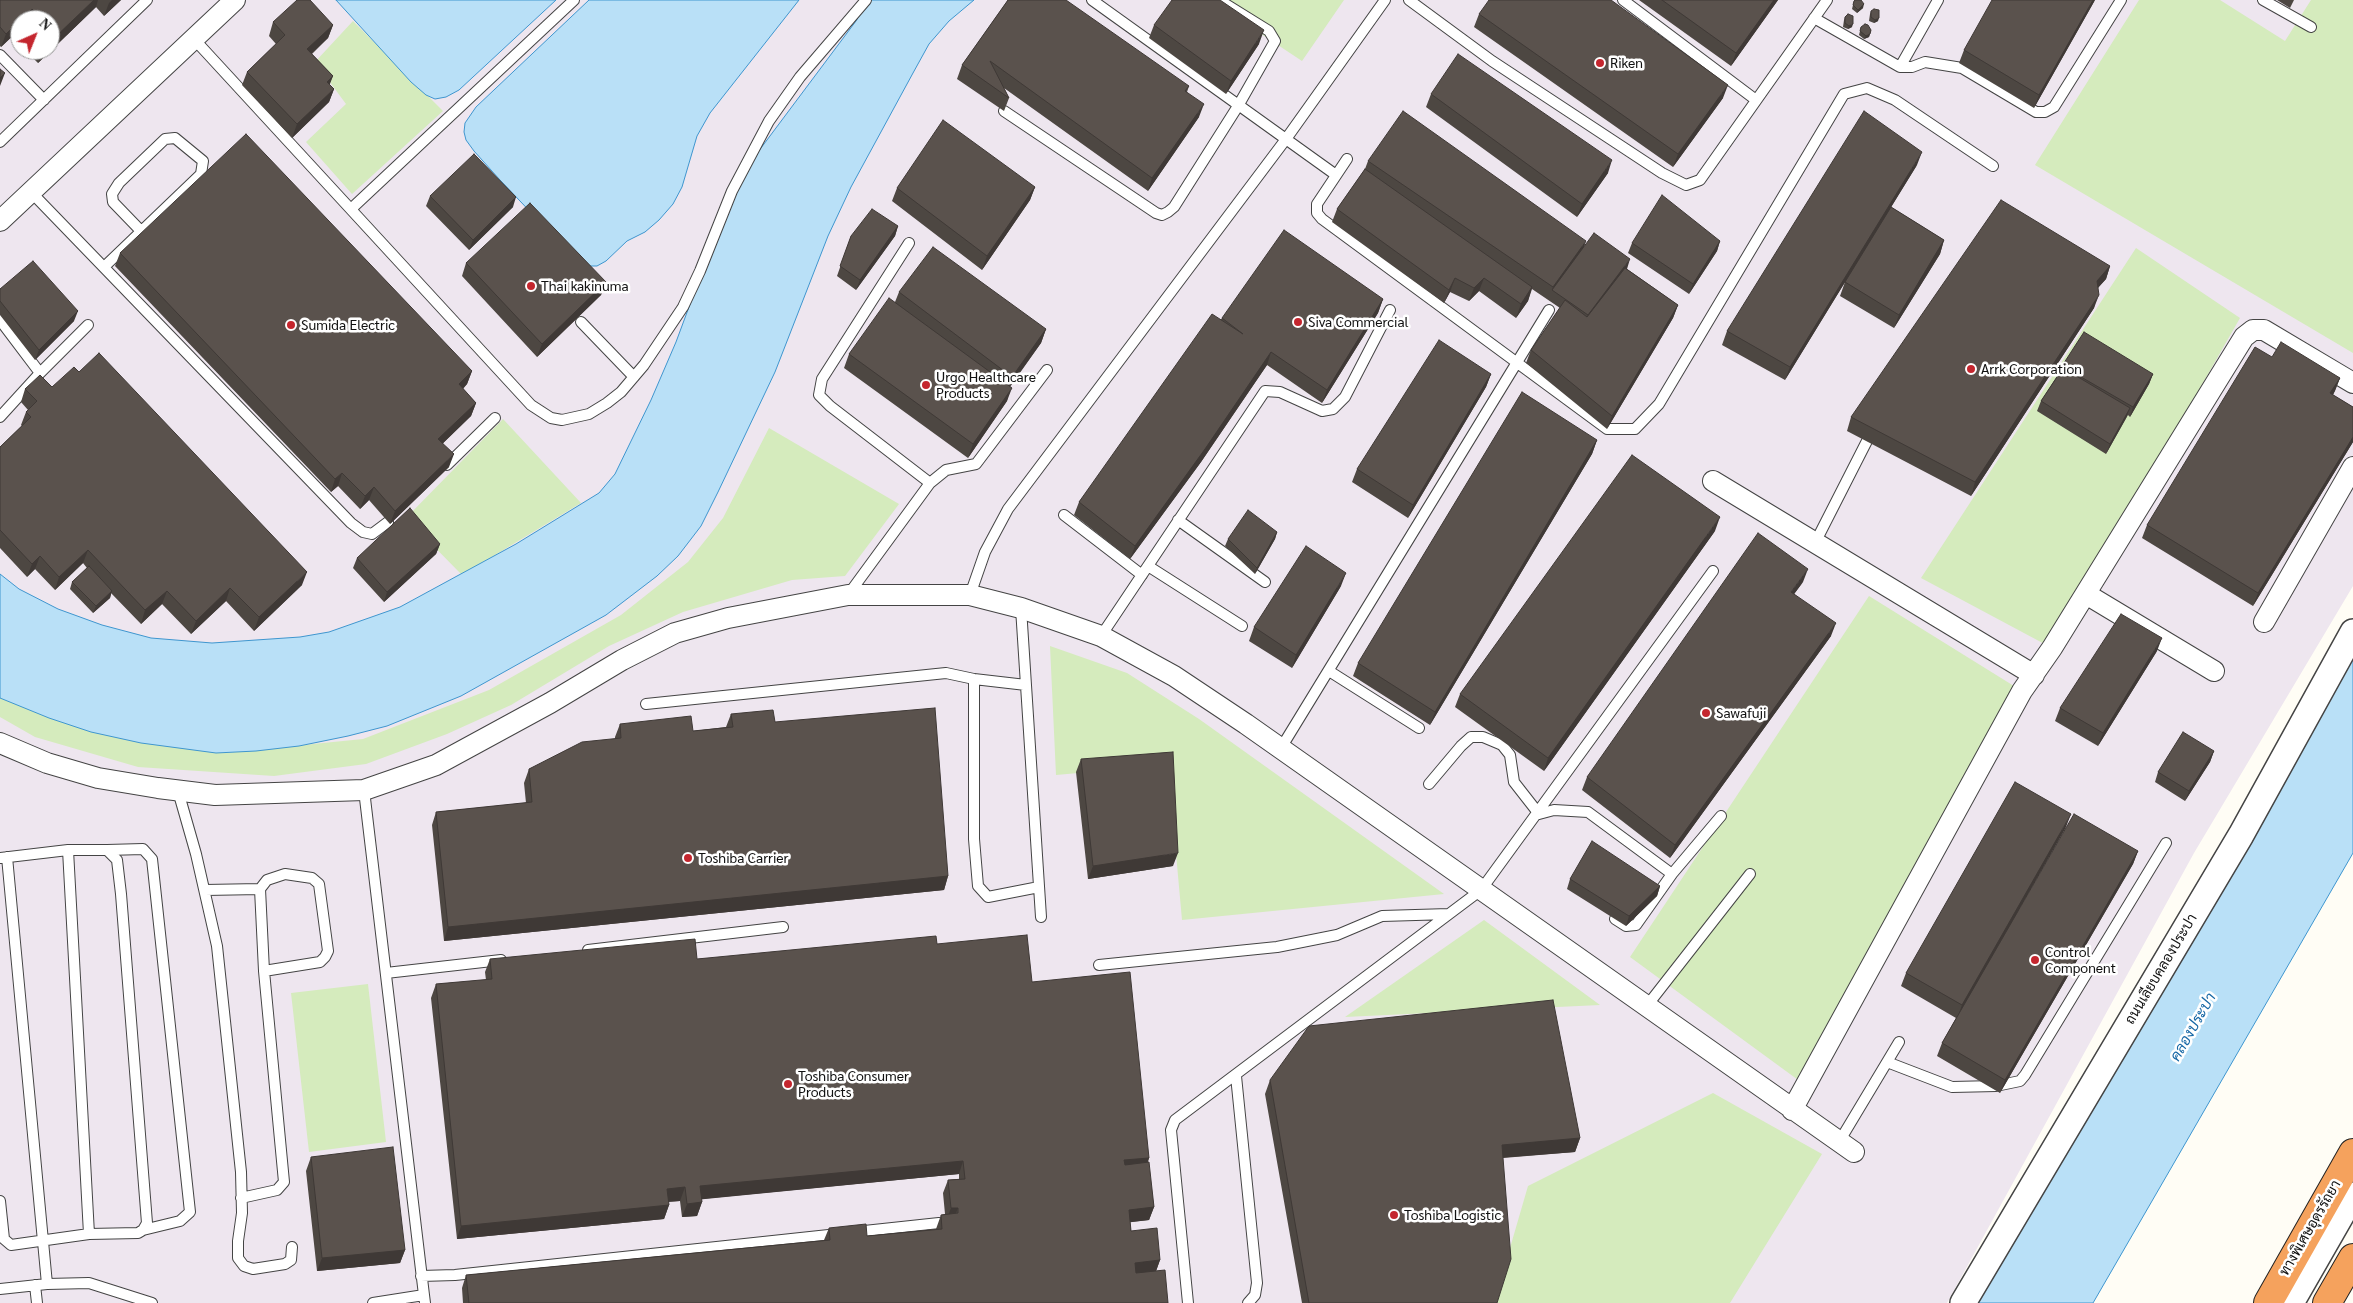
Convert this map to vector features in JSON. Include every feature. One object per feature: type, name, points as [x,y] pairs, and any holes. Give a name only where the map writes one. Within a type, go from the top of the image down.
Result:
[{"type":"highway","name":"ทางพิเศษอุดรรัถยา","points":[[2268,1303],[2353,1153]]},
{"type":"highway","points":[[2327,1303],[2353,1258]]},
{"type":"street","points":[[0,221],[235,0]]},
{"type":"street","points":[[1792,1110],[2018,700],[2086,594],[2244,337],[2253,330],[2264,330],[2353,383]]},
{"type":"street","points":[[2264,622],[2353,467]]},
{"type":"street","points":[[1713,481],[2034,675]]},
{"type":"street","points":[[2086,594],[2214,671]]},
{"type":"street","points":[[0,743],[47,763],[98,778],[178,791],[215,795],[364,790],[436,765],[541,708],[622,660],[676,633],[728,618],[848,595],[970,596],[1021,608],[1101,636],[1174,676],[1281,748],[1846,1147]]},
{"type":"street","name":"ถนนเลียบคลองประปา","points":[[1963,1303],[2241,835],[2353,632]]},
{"type":"street","points":[[2291,1303],[2353,1195]]},
{"type":"lane","points":[[0,142],[146,0]]},
{"type":"lane","points":[[351,210],[574,0]]},
{"type":"lane","points":[[194,39],[531,405],[540,412],[562,420],[589,414],[621,392],[634,377],[683,307],[700,271],[732,191],[769,121],[800,77],[866,0]]},
{"type":"lane","points":[[1093,0],[1336,175]]},
{"type":"lane","points":[[1004,111],[1156,213],[1162,215],[1174,207],[1238,106],[1275,41],[1269,31],[1219,0]]},
{"type":"lane","points":[[970,596],[986,552],[1008,508],[1286,139],[1386,0]]},
{"type":"lane","points":[[1409,0],[1492,61],[1662,173],[1686,185],[1700,180],[1827,0]]},
{"type":"lane","points":[[1623,0],[1756,100]]},
{"type":"lane","points":[[1900,67],[1938,0]]},
{"type":"lane","points":[[1814,18],[1900,67],[1912,67],[1925,62],[1962,68],[2036,112],[2045,112],[2054,107],[2121,0]]},
{"type":"lane","points":[[2263,0],[2311,27]]},
{"type":"lane","points":[[0,55],[44,100]]},
{"type":"lane","points":[[1347,159],[1317,204],[1317,213],[1322,219],[1607,429],[1635,429],[1659,404],[1844,94],[1867,88],[1895,100],[1993,166]]},
{"type":"lane","points":[[104,267],[201,174],[203,169],[202,161],[175,138],[165,140],[119,183],[112,194],[113,202],[141,231]]},
{"type":"lane","points":[[31,192],[350,524],[363,532],[372,534],[388,522]]},
{"type":"lane","points":[[909,243],[822,379],[820,395],[830,406],[930,483]]},
{"type":"lane","points":[[1101,636],[1265,391],[1280,392],[1322,411],[1333,409],[1345,397],[1390,310]]},
{"type":"lane","points":[[1281,748],[1549,310]]},
{"type":"lane","points":[[0,320],[40,373]]},
{"type":"lane","points":[[581,322],[634,377]]},
{"type":"lane","points":[[0,417],[40,373],[88,325]]},
{"type":"lane","points":[[848,595],[930,483],[946,470],[976,464],[1047,370]]},
{"type":"lane","points":[[447,465],[495,418]]},
{"type":"lane","points":[[1815,542],[1870,435]]},
{"type":"lane","points":[[1064,515],[1142,575]]},
{"type":"lane","points":[[1178,520],[1266,582]]},
{"type":"lane","points":[[1148,566],[1242,626]]},
{"type":"lane","points":[[1188,1303],[1171,1130],[1175,1120],[1482,890],[1539,814],[1713,571]]},
{"type":"lane","points":[[1021,608],[1041,917]]},
{"type":"lane","points":[[1329,670],[1419,728]]},
{"type":"lane","points":[[646,704],[946,673],[974,679],[1026,685]]},
{"type":"lane","points":[[974,679],[974,839],[978,886],[988,897],[1039,887]]},
{"type":"lane","points":[[1429,784],[1471,737],[1482,737],[1502,745],[1510,754],[1514,782],[1539,814]]},
{"type":"lane","points":[[364,790],[424,1299],[373,1303]]},
{"type":"lane","points":[[178,791],[205,890],[217,946],[241,1172],[242,1198],[238,1258],[244,1266],[253,1269],[285,1264],[291,1260],[292,1247]]},
{"type":"lane","points":[[1539,814],[1554,810],[1588,812],[1672,874]]},
{"type":"lane","points":[[1606,914],[1626,926],[1636,926],[1672,874],[1721,816]]},
{"type":"lane","points":[[1887,1062],[1952,1087],[1996,1086],[2020,1081],[2166,843]]},
{"type":"lane","points":[[68,850],[89,1234]]},
{"type":"lane","points":[[0,1201],[4,1239],[11,1245],[42,1242],[89,1234],[138,1233],[143,1230],[180,1221],[190,1212],[152,858],[143,850],[68,850],[4,858],[42,1242],[47,1284]]},
{"type":"lane","points":[[107,850],[116,860],[121,894],[147,1222],[143,1230]]},
{"type":"lane","points":[[242,1198],[277,1190],[284,1182],[264,971],[260,889],[266,880],[285,874],[312,878],[319,884],[328,951],[320,962],[264,971]]},
{"type":"lane","points":[[1646,1007],[1750,874]]},
{"type":"lane","points":[[205,890],[260,889]]},
{"type":"lane","points":[[1099,965],[1277,947],[1337,935],[1382,916],[1449,914]]},
{"type":"lane","points":[[580,950],[783,927]]},
{"type":"lane","points":[[386,973],[512,958]]},
{"type":"lane","points":[[1846,1147],[1887,1062],[1899,1042]]},
{"type":"lane","points":[[1236,1076],[1257,1283],[1255,1295],[1248,1303]]},
{"type":"lane","points":[[422,1276],[455,1275],[939,1223]]},
{"type":"lane","points":[[0,1289],[88,1282],[152,1303]]},
{"type":"lane","points":[[35,1285],[37,1303]]},
{"type":"shaded area","points":[[0,0],[2353,0],[2353,586],[2194,853],[1947,1303],[0,1303]]},
{"type":"green space","points":[[1210,0],[1344,0],[1302,61]]},
{"type":"green space","points":[[2139,0],[2220,0],[2285,41],[2311,0],[2353,0],[2353,353],[2035,165]]},
{"type":"green space","points":[[353,21],[443,111],[352,194],[306,142],[346,104],[315,62]]},
{"type":"green space","points":[[2136,248],[2240,318],[2052,648],[1921,578]]},
{"type":"green space","points":[[503,419],[581,503],[462,575],[406,518]]},
{"type":"green space","points":[[769,428],[899,504],[845,576],[792,580],[683,612],[609,646],[511,705],[447,734],[366,764],[274,776],[138,767],[35,737],[0,717],[0,697],[223,753],[363,739],[489,690],[621,615],[688,562],[723,518]]},
{"type":"green space","points":[[1869,596],[2022,691],[1805,1085],[1630,957]]},
{"type":"green space","points":[[1050,646],[1127,673],[1199,719],[1444,894],[1182,920],[1168,765],[1056,775]]},
{"type":"green space","points":[[1484,920],[1600,1005],[1345,1017]]},
{"type":"green space","points":[[368,984],[386,1142],[309,1152],[291,993]]},
{"type":"green space","points":[[1713,1093],[1822,1154],[1730,1303],[1494,1303],[1528,1186]]},
{"type":"water","points":[[336,0],[556,0],[459,90],[446,97],[435,99],[426,95],[411,82]]},
{"type":"water","points":[[589,0],[799,0],[710,113],[697,136],[682,187],[673,204],[645,232],[627,241],[606,261],[597,266],[590,266],[540,222],[474,151],[466,140],[464,132],[465,123],[476,107]]},
{"type":"water","points":[[868,0],[974,0],[949,21],[929,44],[913,73],[851,187],[828,236],[775,372],[701,526],[678,556],[657,576],[606,615],[461,696],[387,726],[299,746],[216,753],[141,743],[91,732],[49,718],[0,698],[0,574],[19,589],[58,609],[102,625],[151,638],[212,643],[300,637],[329,632],[400,607],[516,544],[599,493],[615,474],[651,400],[676,342],[712,245],[752,160],[856,21]]},
{"type":"water","name":"คลองประปา","points":[[2353,649],[2353,853],[2163,1182],[2093,1303],[1975,1303]]},
{"type":"building","points":[[0,0],[94,0],[60,32],[60,10],[10,10],[10,30],[6,34],[0,27]]},
{"type":"building","points":[[297,0],[310,0],[333,25],[307,49],[333,76],[327,82],[334,89],[297,124],[247,72],[285,35],[273,22]]},
{"type":"building","points":[[1008,0],[1066,0],[1189,86],[1185,91],[1204,104],[1152,178],[990,61],[1009,98],[962,65]]},
{"type":"building","points":[[1172,0],[1220,0],[1264,30],[1231,81],[1154,25]]},
{"type":"building","name":"Riken","points":[[1489,0],[1611,0],[1728,85],[1678,154],[1479,14]]},
{"type":"building","points":[[1662,0],[1774,0],[1736,53]]},
{"type":"building","points":[[1855,0],[1861,0],[1864,4],[1858,10],[1853,5]]},
{"type":"building","points":[[1992,0],[2093,0],[2039,95],[1964,50]]},
{"type":"building","points":[[1874,9],[1879,10],[1879,18],[1875,20],[1871,17],[1871,11]]},
{"type":"building","points":[[1848,14],[1853,16],[1853,24],[1849,26],[1845,23],[1845,17]]},
{"type":"building","points":[[1865,24],[1871,30],[1870,34],[1866,36],[1860,31],[1861,27]]},
{"type":"building","points":[[1458,54],[1612,160],[1582,204],[1431,94]]},
{"type":"building","points":[[0,69],[5,73],[0,78]]},
{"type":"building","points":[[1403,111],[1586,241],[1553,287],[1368,161]]},
{"type":"building","points":[[1864,111],[1922,152],[1790,367],[1727,331]]},
{"type":"building","points":[[943,120],[1035,187],[987,256],[897,188]]},
{"type":"building","name":"Sumida Electric","points":[[246,134],[472,371],[459,384],[476,403],[438,439],[454,454],[395,511],[374,487],[365,496],[342,473],[335,479],[120,253]]},
{"type":"building","points":[[474,154],[516,197],[473,240],[430,196]]},
{"type":"building","points":[[1365,169],[1532,287],[1521,304],[1484,278],[1474,288],[1455,278],[1449,290],[1337,209]]},
{"type":"building","points":[[1662,195],[1720,241],[1693,284],[1632,243]]},
{"type":"building","name":"Arrk Corporation","points":[[2001,200],[2110,266],[2097,281],[2099,295],[1975,482],[1851,417]]},
{"type":"building","name":"Thai kakinuma","points":[[530,203],[606,282],[542,344],[466,263]]},
{"type":"building","points":[[1891,207],[1944,240],[1899,315],[1845,282]]},
{"type":"building","points":[[872,209],[898,226],[860,280],[840,266],[851,236]]},
{"type":"building","points":[[1284,230],[1383,299],[1327,390],[1271,352],[1205,449],[1135,546],[1079,502],[1212,314],[1243,334],[1222,318]]},
{"type":"building","points":[[1594,233],[1630,259],[1588,315],[1552,290]]},
{"type":"building","name":"Urgo Healthcare Products","points":[[933,247],[1046,329],[1012,377],[899,292]]},
{"type":"building","points":[[33,261],[78,311],[39,350],[0,301],[0,289]]},
{"type":"building","points":[[1625,268],[1678,305],[1612,416],[1531,350],[1565,300],[1587,317]]},
{"type":"building","name":"Urgo Healthcare Products","points":[[889,298],[1012,388],[973,444],[849,354]]},
{"type":"building","name":"Arrk Corporation","points":[[2084,332],[2153,374],[2133,407],[2062,366]]},
{"type":"building","points":[[1439,340],[1491,374],[1413,505],[1357,469]]},
{"type":"building","points":[[2281,342],[2340,378],[2330,393],[2353,407],[2353,437],[2258,593],[2147,525],[2255,347],[2272,357]]},
{"type":"building","points":[[99,353],[307,572],[259,617],[230,588],[196,621],[167,591],[145,610],[88,550],[59,577],[40,556],[32,564],[0,530],[0,447],[31,417],[26,412],[37,401],[25,389],[40,375],[52,387],[74,367],[79,372]]},
{"type":"building","name":"Arrk Corporation","points":[[2063,368],[2130,408],[2110,444],[2041,401]]},
{"type":"building","points":[[1522,392],[1597,440],[1435,712],[1358,663]]},
{"type":"building","points":[[1632,455],[1720,517],[1548,758],[1460,694]]},
{"type":"building","points":[[410,508],[440,544],[387,592],[357,558]]},
{"type":"building","points":[[1248,510],[1277,532],[1257,568],[1228,539]]},
{"type":"building","name":"Sawafuji","points":[[1758,533],[1808,569],[1791,592],[1836,623],[1675,845],[1587,777]]},
{"type":"building","points":[[1306,546],[1346,573],[1296,655],[1254,627]]},
{"type":"building","points":[[89,566],[112,591],[96,606],[72,582]]},
{"type":"building","points":[[2121,614],[2162,638],[2103,733],[2060,708]]},
{"type":"building","name":"Toshiba Carrier","points":[[935,708],[948,876],[448,927],[436,812],[532,802],[529,769],[582,742],[621,738],[620,724],[691,716],[693,731],[733,727],[731,714],[773,710],[775,722]]},
{"type":"building","points":[[2183,732],[2214,751],[2189,791],[2158,772]]},
{"type":"building","points":[[1173,752],[1178,853],[1093,866],[1081,759]]},
{"type":"building","name":"Control Component","points":[[2015,782],[2071,814],[1962,1005],[1906,973]]},
{"type":"building","name":"Control Component","points":[[2074,814],[2138,851],[2005,1080],[1942,1043]]},
{"type":"building","points":[[1592,841],[1660,886],[1629,916],[1570,879]]},
{"type":"building","name":"Toshiba Consumer Products","points":[[1027,935],[1032,982],[1130,972],[1149,1158],[1124,1160],[1125,1165],[1149,1162],[1154,1207],[1129,1210],[1131,1231],[1157,1228],[1160,1260],[1135,1263],[1136,1273],[1165,1270],[1168,1303],[469,1303],[466,1275],[830,1240],[829,1228],[866,1224],[867,1236],[942,1229],[941,1215],[958,1213],[958,1208],[951,1208],[948,1180],[965,1179],[963,1161],[700,1186],[702,1202],[687,1204],[685,1187],[667,1189],[669,1205],[461,1226],[436,984],[492,979],[490,959],[695,939],[697,959],[936,936],[937,944]]},
{"type":"building","name":"Toshiba Logistic","points":[[1553,1000],[1580,1138],[1502,1145],[1511,1259],[1497,1303],[1309,1303],[1270,1080],[1309,1026]]},
{"type":"building","points":[[393,1147],[405,1250],[322,1258],[311,1157]]},
{"type":"place","name":"Riken","points":[[1600,63]]},
{"type":"place","name":"Thai kakinuma","points":[[531,286]]},
{"type":"place","name":"Siva Commercial","points":[[1298,322]]},
{"type":"place","name":"Sumida Electric","points":[[291,325]]},
{"type":"place","name":"Arrk Corporation","points":[[1971,369]]},
{"type":"place","name":"Urgo Healthcare Products","points":[[926,385]]},
{"type":"place","name":"Sawafuji","points":[[1706,713]]},
{"type":"place","name":"Toshiba Carrier","points":[[688,858]]},
{"type":"place","name":"Control Component","points":[[2035,960]]},
{"type":"place","name":"Toshiba Consumer Products","points":[[788,1084]]},
{"type":"place","name":"Toshiba Logistic","points":[[1394,1215]]}]
